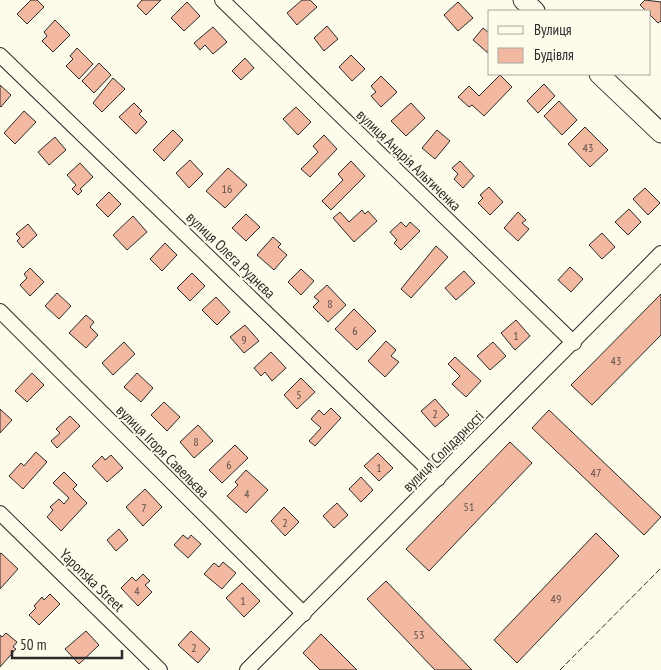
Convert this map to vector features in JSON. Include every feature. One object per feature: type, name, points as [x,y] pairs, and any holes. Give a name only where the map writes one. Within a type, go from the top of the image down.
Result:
[{"type":"street","name":"вулиця Андрія Альтиченка","points":[[222,0],[574,343]]},
{"type":"street","points":[[523,0],[533,10]]},
{"type":"street","name":"вулиця Олега Руднєва","points":[[0,55],[438,479]]},
{"type":"street","points":[[600,75],[661,134]]},
{"type":"street","name":"вулиця Солідарності","points":[[247,670],[574,343],[661,253]]},
{"type":"street","name":"вулиця Ігоря Савельєва","points":[[0,311],[304,614]]},
{"type":"street","name":"Yaponska Street","points":[[0,513],[160,670]]},
{"type":"building","points":[[31,0],[37,0],[44,7],[27,24],[17,14]]},
{"type":"building","points":[[142,0],[161,0],[146,15],[137,6]]},
{"type":"building","points":[[302,0],[310,0],[317,7],[297,25],[287,13]]},
{"type":"building","points":[[645,0],[661,2],[661,21],[658,23],[651,16],[651,10],[645,10],[640,5]]},
{"type":"building","points":[[187,2],[200,16],[184,31],[171,18]]},
{"type":"building","points":[[458,2],[473,18],[458,31],[444,15]]},
{"type":"building","points":[[55,20],[70,35],[53,52],[42,41],[47,36],[44,32]]},
{"type":"building","points":[[327,26],[338,39],[324,51],[314,38]]},
{"type":"building","points":[[213,27],[227,42],[213,54],[205,45],[200,50],[194,43]]},
{"type":"building","points":[[483,28],[488,32],[488,53],[473,40]]},
{"type":"building","points":[[77,48],[93,64],[79,79],[66,66],[73,59],[70,56]]},
{"type":"building","points":[[351,55],[365,69],[352,81],[339,67]]},
{"type":"building","points":[[245,58],[254,68],[241,80],[232,71]]},
{"type":"building","points":[[99,63],[111,75],[94,93],[82,81]]},
{"type":"building","points":[[500,75],[512,87],[484,116],[472,105],[469,107],[458,97],[469,86],[479,96]]},
{"type":"building","points":[[381,76],[397,92],[381,107],[371,96],[376,92],[371,86]]},
{"type":"building","points":[[113,78],[125,89],[102,112],[93,103]]},
{"type":"building","points":[[544,84],[555,96],[538,113],[527,101]]},
{"type":"building","points":[[0,85],[11,95],[1,107],[0,106]]},
{"type":"building","points":[[559,101],[577,120],[562,135],[544,116]]},
{"type":"building","points":[[134,103],[142,111],[139,114],[147,122],[136,134],[119,117]]},
{"type":"building","points":[[411,103],[425,118],[406,136],[391,121]]},
{"type":"building","points":[[296,107],[311,122],[298,135],[283,119]]},
{"type":"building","points":[[24,111],[36,122],[15,144],[4,133]]},
{"type":"building","points":[[585,127],[608,150],[590,167],[568,144]]},
{"type":"building","points":[[173,130],[183,140],[164,161],[153,150]]},
{"type":"building","points":[[437,130],[450,141],[435,159],[422,148]]},
{"type":"building","points":[[324,135],[337,149],[310,177],[301,169],[318,152],[313,146]]},
{"type":"building","points":[[55,137],[66,150],[49,165],[38,152]]},
{"type":"building","points":[[190,160],[203,174],[189,188],[176,173]]},
{"type":"building","points":[[351,161],[365,176],[331,210],[322,201],[343,180],[338,174]]},
{"type":"building","points":[[460,161],[474,176],[463,188],[454,179],[458,174],[452,168]]},
{"type":"building","points":[[80,163],[93,177],[80,189],[82,191],[78,195],[72,189],[76,185],[67,175]]},
{"type":"building","points":[[228,168],[247,185],[225,208],[206,191]]},
{"type":"building","points":[[489,187],[503,202],[490,215],[478,203],[483,198],[480,195]]},
{"type":"building","points":[[645,188],[660,203],[648,215],[633,199]]},
{"type":"building","points":[[109,192],[121,204],[108,217],[96,205]]},
{"type":"building","points":[[629,209],[641,222],[628,235],[615,222]]},
{"type":"building","points":[[362,210],[365,214],[368,211],[377,221],[354,242],[333,218],[340,212],[349,222]]},
{"type":"building","points":[[518,212],[526,220],[522,223],[529,229],[518,241],[504,228]]},
{"type":"building","points":[[246,214],[260,227],[246,241],[232,228]]},
{"type":"building","points":[[133,216],[147,232],[127,250],[113,235]]},
{"type":"building","points":[[401,222],[406,227],[410,222],[420,231],[401,250],[394,243],[397,240],[390,232]]},
{"type":"building","points":[[28,224],[37,235],[23,248],[17,241],[20,238],[16,234]]},
{"type":"building","points":[[602,233],[615,247],[602,259],[589,245]]},
{"type":"building","points":[[273,237],[281,244],[278,247],[287,255],[274,270],[257,255]]},
{"type":"building","points":[[165,243],[177,255],[162,271],[150,259]]},
{"type":"building","points":[[436,246],[448,257],[411,298],[401,289]]},
{"type":"building","points":[[570,267],[583,279],[571,292],[558,280]]},
{"type":"building","points":[[30,268],[44,282],[30,296],[20,285],[27,278],[24,274]]},
{"type":"building","points":[[301,269],[314,281],[301,295],[288,282]]},
{"type":"building","points":[[464,271],[475,283],[456,300],[445,288]]},
{"type":"building","points":[[192,273],[205,286],[190,301],[177,288]]},
{"type":"building","points":[[327,285],[346,305],[328,322],[313,307],[319,301],[314,297]]},
{"type":"building","points":[[57,293],[71,306],[59,319],[45,306]]},
{"type":"building","points":[[661,294],[661,335],[592,405],[571,385]]},
{"type":"building","points":[[216,297],[230,312],[217,325],[202,310]]},
{"type":"building","points":[[354,309],[376,331],[357,350],[335,329]]},
{"type":"building","points":[[86,315],[94,322],[90,327],[98,335],[86,348],[69,333]]},
{"type":"building","points":[[516,320],[530,336],[515,350],[501,333]]},
{"type":"building","points":[[245,325],[259,341],[244,353],[230,337]]},
{"type":"building","points":[[386,341],[396,350],[391,356],[399,362],[385,377],[368,361]]},
{"type":"building","points":[[124,342],[135,354],[113,375],[102,363]]},
{"type":"building","points":[[493,342],[506,356],[490,370],[477,356]]},
{"type":"building","points":[[271,352],[286,368],[272,381],[265,372],[261,376],[254,368]]},
{"type":"building","points":[[455,357],[481,381],[466,397],[452,384],[460,376],[448,364]]},
{"type":"building","points":[[32,373],[44,385],[27,402],[15,391]]},
{"type":"building","points":[[137,373],[153,388],[141,402],[124,387]]},
{"type":"building","points":[[301,378],[315,392],[297,409],[284,395]]},
{"type":"building","points":[[435,399],[449,415],[435,427],[421,411]]},
{"type":"building","points":[[164,402],[180,417],[167,431],[151,415]]},
{"type":"building","points":[[331,408],[341,418],[315,446],[309,441],[321,428],[311,419],[319,410],[324,415]]},
{"type":"building","points":[[0,409],[12,420],[0,433]]},
{"type":"building","points":[[549,410],[661,517],[644,535],[532,428]]},
{"type":"building","points":[[70,416],[80,426],[57,448],[51,441],[60,433],[56,429]]},
{"type":"building","points":[[198,425],[213,441],[194,458],[180,442]]},
{"type":"building","points":[[510,442],[532,463],[429,571],[406,549]]},
{"type":"building","points":[[235,445],[248,458],[222,483],[209,470]]},
{"type":"building","points":[[36,452],[47,462],[23,489],[9,476],[21,463],[24,466]]},
{"type":"building","points":[[378,453],[393,468],[379,481],[364,466]]},
{"type":"building","points":[[111,455],[123,468],[107,482],[92,466],[102,456],[105,460]]},
{"type":"building","points":[[246,470],[268,490],[246,513],[227,496],[238,485],[235,482]]},
{"type":"building","points":[[64,472],[77,485],[73,489],[87,503],[61,531],[47,517],[53,510],[50,507],[59,499],[64,504],[69,498],[53,483]]},
{"type":"building","points":[[361,477],[373,490],[361,502],[349,489]]},
{"type":"building","points":[[145,489],[162,507],[143,526],[126,507]]},
{"type":"building","points":[[337,503],[348,515],[334,528],[323,516]]},
{"type":"building","points":[[284,507],[299,522],[285,536],[271,521]]},
{"type":"building","points":[[119,529],[128,540],[116,551],[107,540]]},
{"type":"building","points":[[596,533],[619,556],[517,663],[494,640]]},
{"type":"building","points":[[183,535],[188,539],[191,535],[201,544],[188,558],[174,545]]},
{"type":"building","points":[[0,554],[18,569],[0,589]]},
{"type":"building","points":[[223,562],[236,573],[222,589],[204,574],[214,563],[219,567]]},
{"type":"building","points":[[143,574],[150,581],[145,585],[152,592],[138,606],[121,588],[132,577],[136,581]]},
{"type":"building","points":[[386,581],[472,670],[435,670],[367,599]]},
{"type":"building","points":[[242,583],[260,601],[244,617],[226,598]]},
{"type":"building","points":[[50,594],[60,604],[39,625],[29,615],[36,608],[34,606],[42,597],[44,600]]},
{"type":"building","points":[[86,631],[99,645],[79,664],[65,649]]},
{"type":"building","points":[[191,631],[210,649],[198,663],[178,645]]},
{"type":"building","points":[[6,633],[17,642],[13,647],[16,649],[0,667],[0,635],[2,637]]},
{"type":"building","points":[[321,634],[357,670],[320,670],[303,653]]},
{"type":"fence","points":[[560,670],[661,568]]}]
